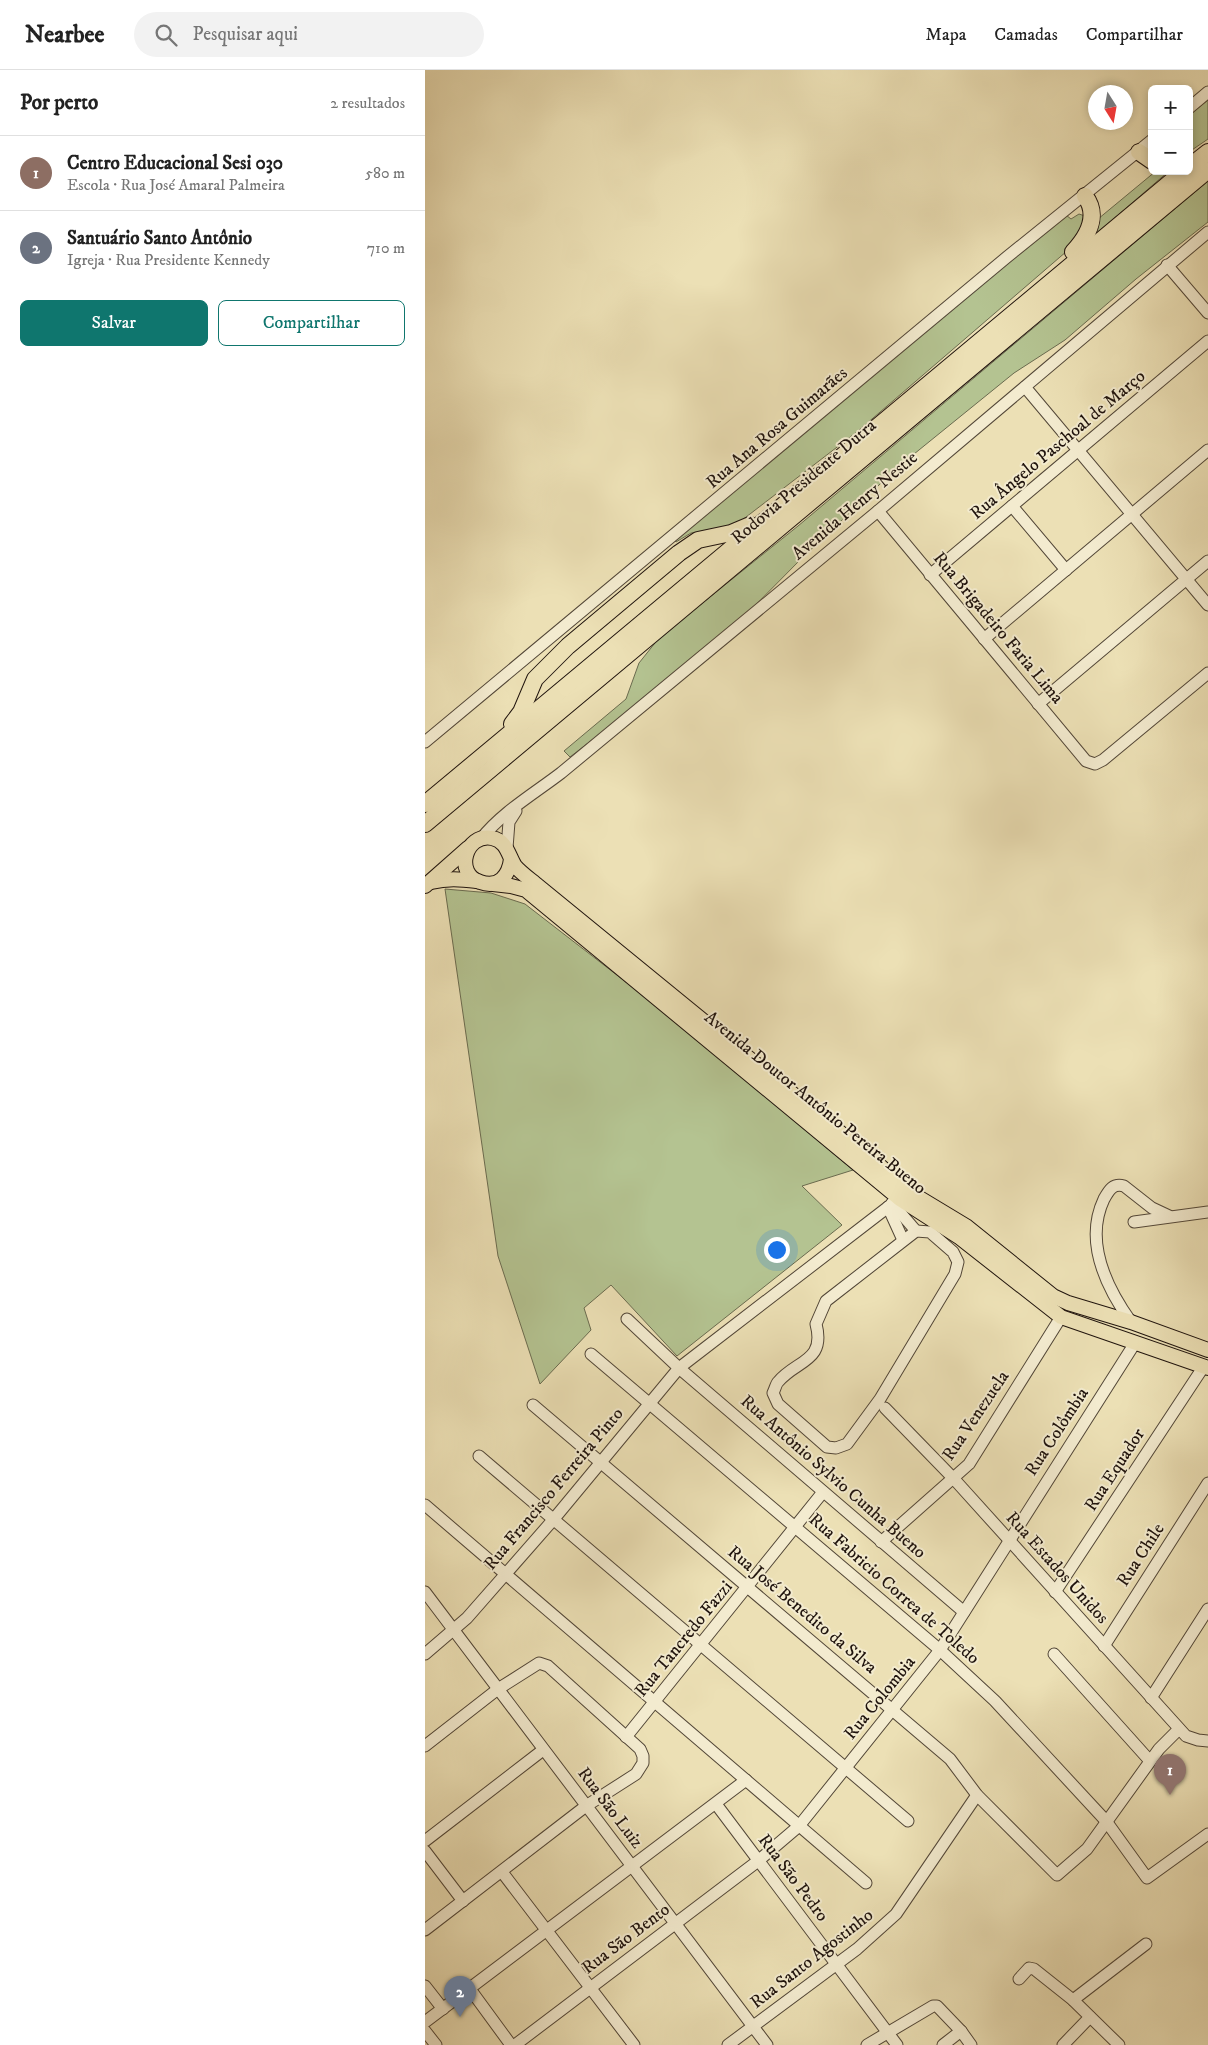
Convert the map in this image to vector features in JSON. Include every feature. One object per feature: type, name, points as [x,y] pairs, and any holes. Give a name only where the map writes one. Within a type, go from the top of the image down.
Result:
[{"type":"highway","points":[[1193,157],[1208,147]]},
{"type":"highway","points":[[1193,164],[1208,152]]},
{"type":"highway","name":"Rodovia Presidente Dutra","points":[[425,824],[1208,170]]},
{"type":"highway","name":"Rodovia Presidente Dutra","points":[[425,804],[1179,175]]},
{"type":"highway","points":[[1040,290],[1086,238],[1089,230],[1091,208],[1085,196]]},
{"type":"highway","points":[[494,746],[521,712],[535,679],[568,646],[679,553],[698,540],[708,536],[744,529],[801,490]]},
{"type":"main road","points":[[491,838],[500,841],[509,853],[509,870],[503,879],[493,884],[444,879],[426,884],[474,842],[481,839],[491,838]]},
{"type":"main road","points":[[468,848],[465,857],[465,867],[469,875],[477,881]]},
{"type":"main road","name":"Avenida Doutor Antônio Pereira Bueno","points":[[509,853],[517,867],[538,886],[870,1157],[897,1200],[966,1226],[1053,1296],[1208,1350]]},
{"type":"main road","name":"Avenida Doutor Antônio Pereira Bueno","points":[[493,884],[526,890],[897,1200],[959,1236],[1061,1317],[1206,1367]]},
{"type":"main road","points":[[1061,1317],[1073,1308],[1089,1310]]},
{"type":"main road","points":[[1138,1325],[1149,1338],[1136,1343],[1129,1331],[1138,1325]]},
{"type":"street","points":[[1193,105],[1208,92]]},
{"type":"street","name":"Rua Ana Rosa Guimarães","points":[[425,742],[668,542],[1007,257],[1085,196],[1145,157]]},
{"type":"street","name":"Avenida Henry Nestie","points":[[481,839],[495,824],[522,804],[878,511],[1208,232]]},
{"type":"street","points":[[1167,265],[1208,313]]},
{"type":"street","name":"Rua Ângelo Paschoal de Março","points":[[930,575],[1208,340]]},
{"type":"street","points":[[1025,387],[1208,605]]},
{"type":"street","points":[[984,639],[1208,450]]},
{"type":"street","points":[[1012,506],[1066,570]]},
{"type":"street","name":"Rua Brigadeiro Faria Lima","points":[[878,511],[1086,760],[1095,764],[1103,760],[1208,673]]},
{"type":"street","points":[[1038,704],[1208,562]]},
{"type":"street","points":[[509,853],[509,822],[522,804]]},
{"type":"street","points":[[1138,1325],[1120,1305],[1100,1264],[1095,1230],[1099,1210],[1108,1191],[1115,1186],[1124,1186],[1152,1208],[1169,1216]]},
{"type":"street","points":[[897,1200],[916,1231]]},
{"type":"street","points":[[897,1200],[903,1240]]},
{"type":"street","name":"Rua Francisco Ferreira Pinto","points":[[425,1654],[467,1618],[553,1520],[679,1368],[897,1200]]},
{"type":"street","points":[[1134,1222],[1208,1212]]},
{"type":"street","points":[[916,1231],[930,1232],[953,1252],[958,1262],[955,1274],[880,1399],[847,1444],[836,1448],[827,1447],[778,1404],[773,1393],[777,1382],[814,1352],[819,1338],[815,1324],[827,1301],[903,1240],[916,1231]]},
{"type":"street","points":[[1089,1310],[1120,1305]]},
{"type":"street","name":"Rua Venezuela","points":[[881,1542],[969,1464],[1061,1317]]},
{"type":"street","name":"Rua Antônio Sylvio Cunha Bueno","points":[[627,1319],[679,1368],[964,1612]]},
{"type":"street","name":"Rua Colômbia","points":[[1009,1540],[1136,1343]]},
{"type":"street","name":"Rua Fabricio Correa de Toledo","points":[[591,1354],[940,1650],[995,1701],[1106,1821],[1147,1878],[1208,1834]]},
{"type":"street","name":"Rua Equador","points":[[1055,1592],[1206,1367]]},
{"type":"street","name":"Rua José Benedito da Silva","points":[[533,1405],[950,1759],[977,1795],[1057,1875],[1087,1849],[1106,1821]]},
{"type":"street","name":"Rua Estados Unidos","points":[[885,1408],[1009,1540],[1179,1729],[1186,1736],[1208,1741]]},
{"type":"street","points":[[479,1456],[908,1821]]},
{"type":"street","name":"Rua Chile","points":[[1104,1646],[1208,1483]]},
{"type":"street","name":"Rua Tancredo Fazzi","points":[[626,1737],[823,1492]]},
{"type":"street","points":[[425,1506],[865,1883]]},
{"type":"street","name":"Rua Colombia","points":[[758,1861],[799,1826],[940,1650],[1009,1540]]},
{"type":"street","name":"Rua São Luiz","points":[[425,1592],[767,2045]]},
{"type":"street","points":[[1151,1698],[1208,1610]]},
{"type":"street","points":[[1054,1654],[1150,1761]]},
{"type":"street","points":[[425,1746],[498,1689],[539,1664],[548,1666],[640,1749],[643,1756],[643,1763],[636,1774],[586,1806],[425,1930]]},
{"type":"street","points":[[1106,1821],[1159,1749],[1179,1729]]},
{"type":"street","points":[[425,1841],[543,1750]]},
{"type":"street","points":[[425,2022],[746,1780]]},
{"type":"street","name":"Rua Santo Agostinho","points":[[728,2045],[872,1938],[896,1914],[977,1795]]},
{"type":"street","name":"Rua São Pedro","points":[[716,1804],[897,2045]]},
{"type":"street","points":[[425,1851],[463,1901]]},
{"type":"street","name":"Rua São Bento","points":[[513,2045],[758,1861]]},
{"type":"street","points":[[502,1872],[634,2045]]},
{"type":"street","points":[[1073,2000],[1146,1944]]},
{"type":"street","points":[[1019,1979],[1029,1968],[1034,1969],[1073,2000],[1119,2045]]},
{"type":"street","points":[[425,1986],[443,2009]]},
{"type":"street","points":[[470,1989],[513,2045]]},
{"type":"street","points":[[867,2045],[933,2006],[937,2006],[961,2031],[971,2045]]},
{"type":"street","points":[[1063,2045],[1090,2017]]},
{"type":"street","points":[[425,2031],[435,2045]]},
{"type":"street","points":[[943,2045],[961,2031]]},
{"type":"green space","points":[[1208,100],[1208,139],[1193,149],[1193,130],[1193,112]]},
{"type":"green space","points":[[1151,175],[1164,175],[1095,235],[1098,219]]},
{"type":"green space","points":[[1208,181],[1208,222],[1136,279],[1065,340],[1014,373],[898,467],[801,559],[719,642],[570,757],[564,751],[626,699],[639,663],[659,638],[798,526]]},
{"type":"green space","points":[[1079,214],[1085,216],[1074,245],[858,431],[737,524],[723,530],[691,533],[676,542],[674,540],[1066,215],[1071,219]]},
{"type":"green space","points":[[445,889],[491,893],[525,904],[666,1013],[853,1170],[802,1186],[842,1225],[677,1356],[611,1285],[584,1308],[591,1330],[540,1384],[498,1256]]},
{"type":"place","name":"Centro Educacional Sesi 030","points":[[1170,1795]]},
{"type":"place","name":"Santuário Santo Antônio","points":[[460,2017]]}]
